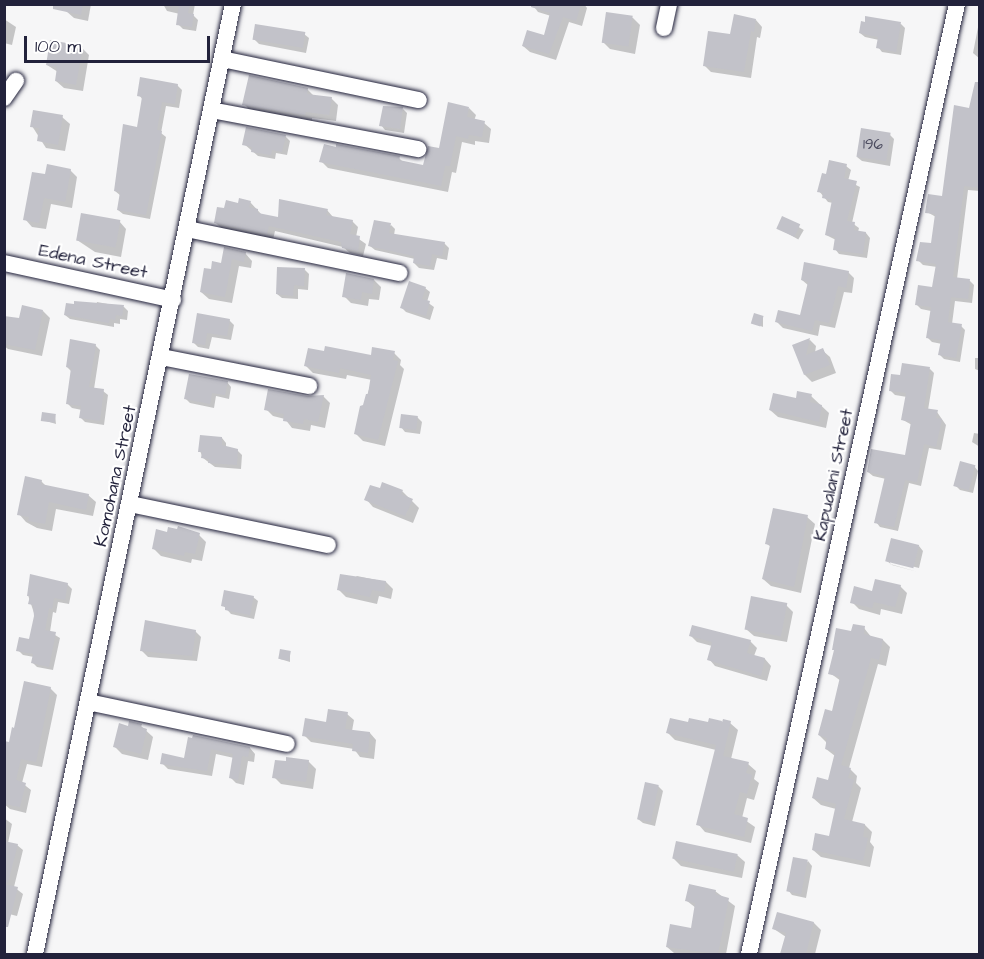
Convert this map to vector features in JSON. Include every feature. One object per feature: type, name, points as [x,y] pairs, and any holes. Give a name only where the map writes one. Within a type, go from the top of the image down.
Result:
[{"type":"street","name":"Komohana Street","points":[[35,954],[233,4]]},
{"type":"street","points":[[664,28],[669,4]]},
{"type":"street","name":"Kapualani Street","points":[[749,954],[957,4]]},
{"type":"street","points":[[222,59],[419,100]]},
{"type":"street","points":[[4,98],[16,81]]},
{"type":"street","points":[[211,110],[418,149]]},
{"type":"street","points":[[187,229],[399,273]]},
{"type":"street","name":"Edena Street","points":[[4,263],[172,300]]},
{"type":"street","points":[[161,357],[309,386]]},
{"type":"street","points":[[130,504],[328,545]]},
{"type":"street","points":[[88,702],[287,744]]},
{"type":"building","points":[[53,4],[83,4],[81,15],[53,9]]},
{"type":"building","points":[[179,4],[190,4],[188,13],[194,14],[192,27],[176,25]]},
{"type":"building","points":[[531,4],[581,4],[576,21],[563,17],[549,54],[522,46],[527,30],[544,35],[550,13],[531,7]]},
{"type":"building","points":[[606,12],[633,16],[628,46],[602,43]]},
{"type":"building","points":[[734,14],[756,19],[754,32],[751,31],[744,72],[703,66],[708,31],[730,34]]},
{"type":"building","points":[[865,16],[901,22],[896,52],[876,48],[878,37],[859,33],[861,21],[865,22]]},
{"type":"building","points":[[255,24],[305,32],[303,48],[252,40]]},
{"type":"building","points":[[50,40],[83,46],[76,85],[55,81],[57,67],[46,65]]},
{"type":"building","points":[[249,75],[308,88],[307,94],[332,97],[329,115],[306,112],[305,115],[242,105]]},
{"type":"building","points":[[140,77],[178,84],[175,104],[162,102],[157,130],[162,131],[146,215],[117,210],[120,192],[114,191],[123,124],[137,127],[142,97],[137,96]]},
{"type":"building","points":[[975,82],[980,82],[980,188],[964,186],[953,277],[970,279],[968,299],[951,297],[948,322],[962,324],[956,358],[938,355],[941,340],[926,338],[931,307],[915,305],[918,285],[932,287],[936,264],[916,261],[920,242],[931,243],[935,214],[925,213],[928,194],[942,196],[954,105],[969,108]]},
{"type":"building","points":[[448,102],[469,107],[467,117],[485,121],[482,137],[469,135],[468,139],[456,136],[450,166],[445,166],[441,186],[319,162],[324,144],[336,147],[336,144],[400,156],[399,160],[423,165],[428,146],[439,148]]},
{"type":"building","points":[[383,106],[403,107],[400,129],[379,126]]},
{"type":"building","points":[[33,110],[63,115],[58,145],[37,141],[39,128],[30,127]]},
{"type":"building","points":[[246,127],[286,135],[282,152],[272,150],[271,155],[251,152],[252,147],[242,145]]},
{"type":"building","points":[[861,128],[891,133],[886,161],[856,157]]},
{"type":"building","points":[[829,160],[847,164],[844,178],[857,181],[847,221],[855,222],[854,230],[866,232],[863,254],[833,250],[835,237],[825,235],[832,200],[822,198],[823,193],[817,192],[822,173],[826,174]]},
{"type":"building","points":[[47,164],[71,169],[65,202],[44,198],[39,223],[23,220],[32,172],[45,174]]},
{"type":"building","points":[[239,198],[251,201],[249,207],[258,209],[258,213],[278,217],[279,199],[328,209],[326,215],[353,220],[350,234],[360,236],[358,251],[342,248],[341,242],[269,226],[267,234],[214,223],[217,207],[224,208],[226,200],[238,203]]},
{"type":"building","points":[[81,213],[120,220],[116,248],[76,241]]},
{"type":"building","points":[[782,216],[800,224],[795,237],[776,229]]},
{"type":"building","points":[[374,220],[391,223],[389,233],[445,242],[442,256],[432,254],[430,266],[413,263],[414,256],[368,246]]},
{"type":"building","points":[[224,247],[246,252],[244,262],[232,259],[225,297],[200,292],[204,268],[211,269],[212,261],[221,263]]},
{"type":"building","points":[[804,262],[849,271],[846,288],[838,286],[829,323],[815,320],[812,331],[775,322],[778,310],[800,315],[808,282],[801,280]]},
{"type":"building","points":[[277,267],[305,268],[304,286],[294,285],[293,296],[276,294]]},
{"type":"building","points":[[346,273],[374,279],[372,294],[362,292],[361,300],[342,297]]},
{"type":"building","points":[[409,281],[426,287],[422,299],[430,301],[426,316],[400,308]]},
{"type":"building","points":[[74,301],[124,305],[122,316],[116,315],[115,320],[110,319],[109,323],[64,315],[66,303],[74,304]]},
{"type":"building","points":[[22,305],[43,310],[35,350],[4,344],[4,316],[19,318]]},
{"type":"building","points":[[197,313],[230,319],[227,336],[207,333],[205,345],[192,343]]},
{"type":"building","points":[[754,313],[764,316],[760,326],[751,324]]},
{"type":"building","points":[[810,338],[806,355],[823,348],[830,365],[804,375],[792,345]]},
{"type":"building","points":[[70,339],[96,344],[89,387],[104,389],[100,421],[79,418],[81,406],[66,404],[71,368],[66,367]]},
{"type":"building","points":[[325,346],[371,355],[372,347],[395,351],[393,360],[398,361],[378,440],[354,434],[360,406],[363,405],[366,394],[368,394],[371,375],[340,368],[339,373],[304,366],[308,348],[324,351]]},
{"type":"building","points":[[902,363],[930,367],[924,408],[938,410],[936,418],[942,419],[936,447],[924,444],[917,482],[905,480],[894,527],[874,523],[885,476],[867,472],[871,449],[905,455],[911,422],[901,420],[906,393],[889,391],[891,374],[900,375]]},
{"type":"building","points":[[189,374],[228,381],[225,395],[212,393],[210,404],[184,399]]},
{"type":"building","points":[[268,389],[307,396],[324,395],[318,422],[304,419],[303,424],[283,421],[284,414],[264,410]]},
{"type":"building","points":[[797,391],[812,394],[810,402],[822,405],[819,422],[769,410],[773,393],[796,398]]},
{"type":"building","points":[[42,412],[56,414],[55,423],[41,421]]},
{"type":"building","points":[[401,414],[418,416],[416,430],[399,428]]},
{"type":"building","points":[[200,435],[222,437],[222,445],[238,449],[237,465],[208,463],[209,459],[201,458],[202,452],[198,452]]},
{"type":"building","points":[[960,461],[975,465],[969,490],[953,486]]},
{"type":"building","points":[[25,476],[42,480],[41,484],[89,494],[86,510],[49,502],[45,524],[28,521],[29,517],[17,515]]},
{"type":"building","points":[[382,482],[403,490],[401,494],[413,499],[405,516],[364,500],[370,485],[380,488]]},
{"type":"building","points":[[773,508],[808,515],[794,587],[762,579],[770,545],[765,544]]},
{"type":"building","points":[[178,526],[200,533],[195,554],[185,552],[184,556],[152,549],[156,529],[167,532],[168,527],[177,529]]},
{"type":"building","points":[[891,538],[919,545],[913,568],[885,561]]},
{"type":"building","points":[[30,574],[68,583],[65,600],[54,598],[52,609],[49,608],[45,630],[56,632],[49,667],[31,663],[33,654],[16,651],[19,637],[29,639],[34,616],[33,605],[28,604],[30,596],[27,596]]},
{"type":"building","points":[[340,574],[386,581],[384,592],[372,590],[370,597],[337,590]]},
{"type":"building","points":[[875,579],[901,585],[895,607],[874,602],[872,608],[850,603],[854,586],[872,591]]},
{"type":"building","points":[[224,590],[254,596],[250,615],[225,610],[225,607],[221,606]]},
{"type":"building","points":[[751,596],[787,603],[781,636],[745,629]]},
{"type":"building","points":[[145,620],[196,630],[192,656],[140,651]]},
{"type":"building","points":[[853,624],[865,626],[864,634],[883,639],[879,660],[871,658],[841,765],[851,768],[848,778],[854,780],[844,819],[865,824],[863,837],[868,838],[863,861],[812,850],[815,833],[829,836],[836,804],[812,798],[817,777],[828,780],[835,752],[825,749],[827,738],[818,735],[825,709],[832,711],[840,677],[828,674],[834,650],[832,650],[836,628],[851,631]]},
{"type":"building","points":[[692,625],[751,640],[747,653],[765,658],[761,676],[707,660],[712,642],[689,636]]},
{"type":"building","points":[[280,649],[291,651],[289,661],[278,659]]},
{"type":"building","points":[[24,681],[51,687],[36,762],[21,759],[16,780],[26,783],[20,807],[4,804],[4,741],[9,742],[12,727],[14,728]]},
{"type":"building","points":[[328,709],[348,712],[345,729],[370,732],[368,753],[352,751],[353,744],[302,736],[305,718],[326,722]]},
{"type":"building","points":[[670,718],[688,722],[689,718],[708,722],[709,718],[722,721],[721,726],[723,719],[731,721],[723,756],[749,762],[746,773],[752,775],[747,794],[740,792],[734,814],[748,818],[744,837],[696,825],[716,745],[666,733]]},
{"type":"building","points":[[129,721],[142,724],[141,727],[147,729],[141,754],[113,747],[119,723],[128,726]]},
{"type":"building","points":[[193,735],[250,747],[248,757],[242,756],[238,780],[229,778],[233,754],[211,749],[207,771],[160,764],[162,753],[184,758],[188,737],[192,738]]},
{"type":"building","points":[[286,757],[309,760],[306,782],[272,778],[275,760],[286,761]]},
{"type":"building","points":[[645,782],[659,785],[651,822],[637,819]]},
{"type":"building","points":[[4,841],[18,844],[8,883],[4,882]]},
{"type":"building","points":[[676,841],[738,854],[734,872],[672,859]]},
{"type":"building","points":[[793,857],[808,860],[801,894],[786,891]]},
{"type":"building","points":[[4,884],[18,887],[8,927],[4,927]]},
{"type":"building","points":[[689,884],[716,890],[715,894],[729,898],[718,954],[666,947],[670,924],[691,928],[695,903],[685,901]]},
{"type":"building","points":[[777,912],[814,922],[806,954],[780,954],[786,933],[772,929]]}]
